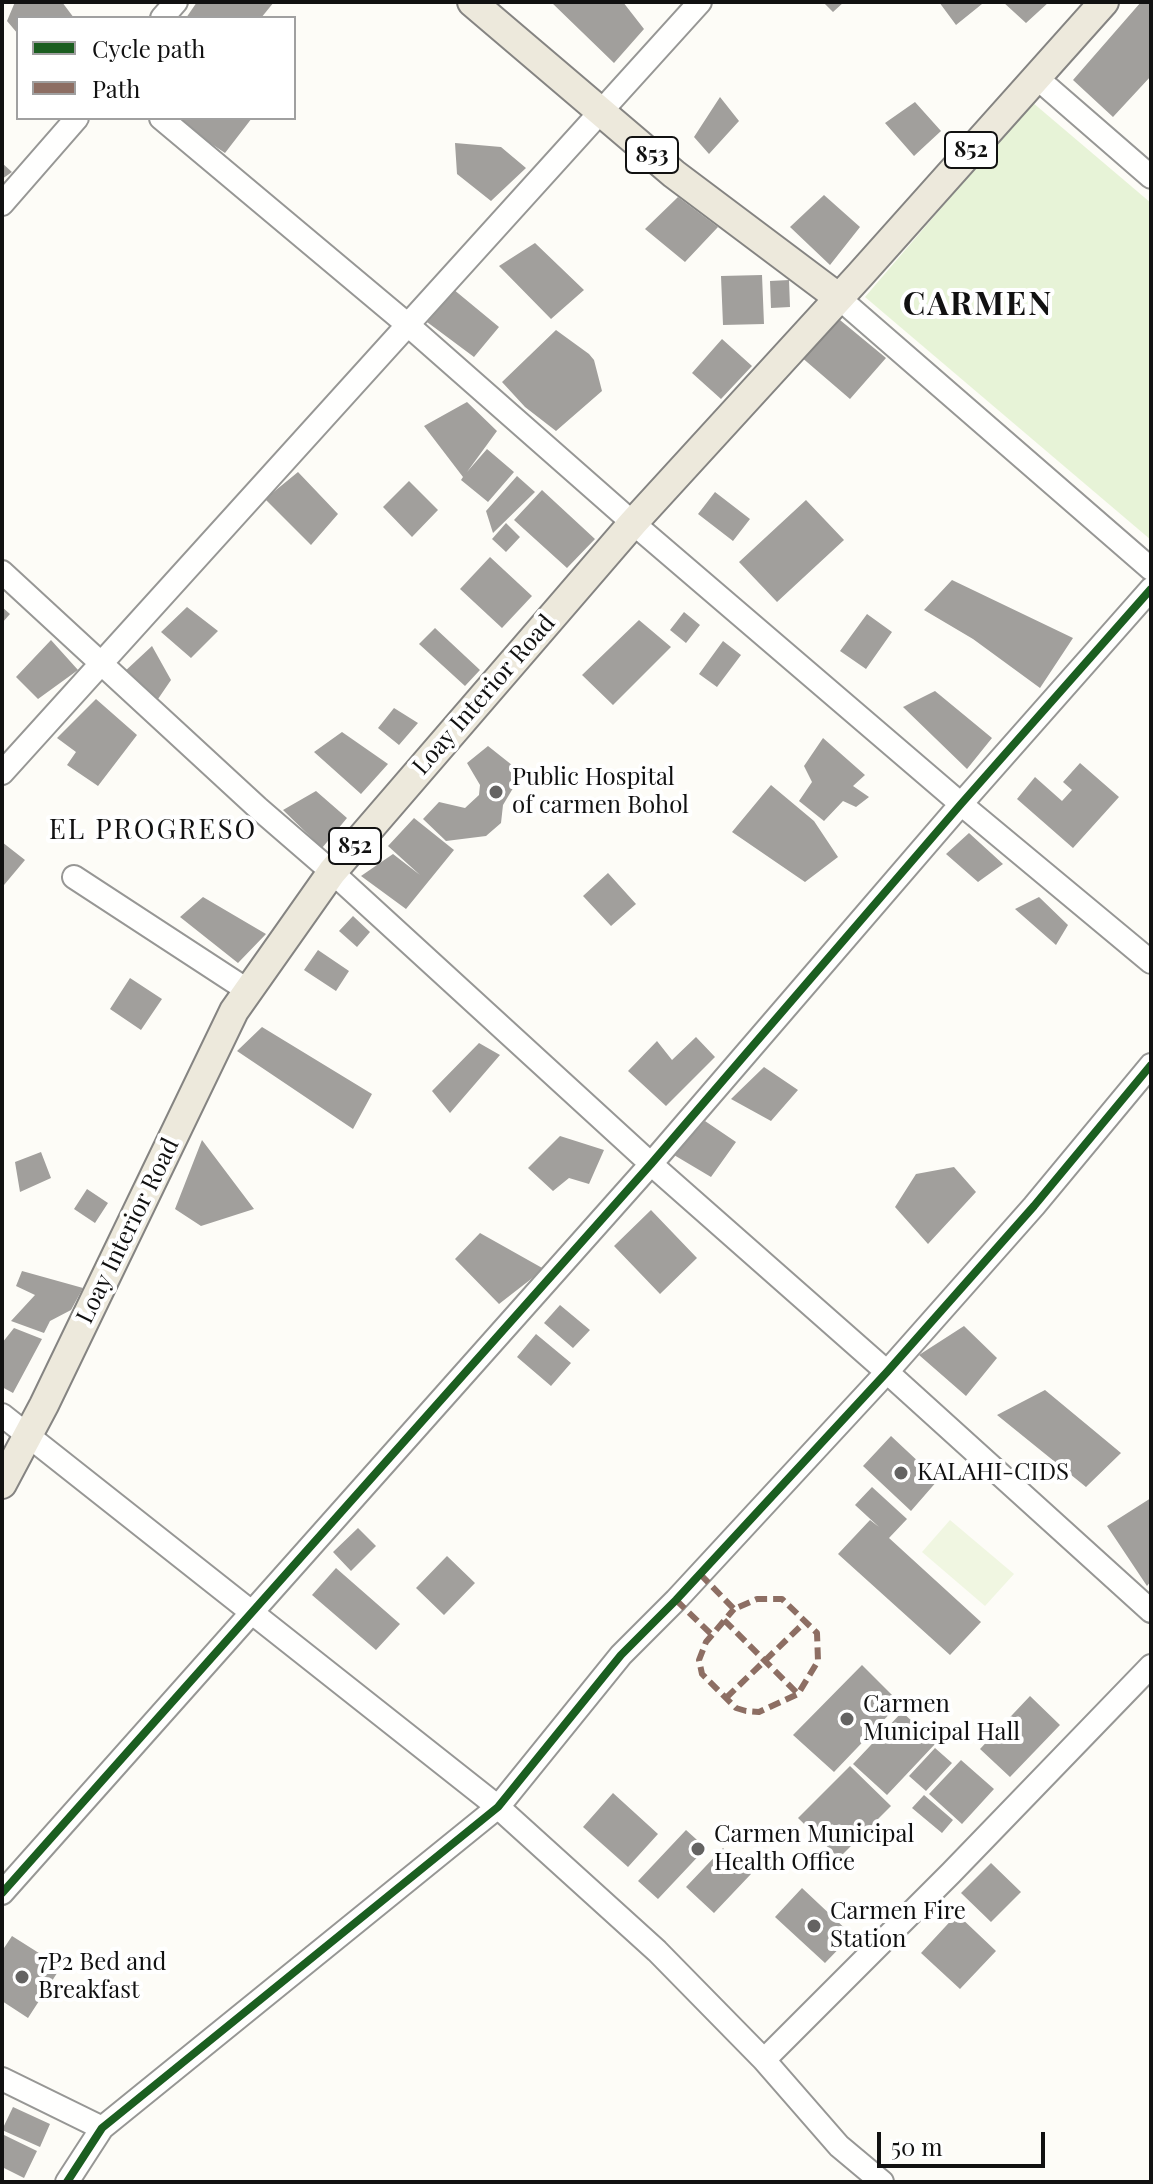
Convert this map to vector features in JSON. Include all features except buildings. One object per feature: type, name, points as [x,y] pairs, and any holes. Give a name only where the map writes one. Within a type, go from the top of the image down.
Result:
[{"type":"main road","name":"853","points":[[472,2],[674,174],[839,298]]},
{"type":"main road","name":"Loay Interior Road","points":[[2,1484],[29,1436],[223,1032],[247,990],[332,872],[633,523],[1104,2]]},
{"type":"street","points":[[2,773],[700,2]]},
{"type":"street","points":[[1037,78],[1151,177]]},
{"type":"street","points":[[2,204],[75,120]]},
{"type":"street","points":[[163,120],[408,325],[961,804],[1151,962]]},
{"type":"street","points":[[839,298],[1151,569]]},
{"type":"street","points":[[2,572],[651,1164],[1151,1611]]},
{"type":"street","points":[[2,1893],[651,1164],[1151,589]]},
{"type":"street","points":[[74,877],[247,990]]},
{"type":"street","points":[[67,2182],[102,2128],[498,1807],[621,1655],[676,1600],[887,1372],[1034,1206],[1151,1065]]},
{"type":"street","points":[[2,1415],[498,1807],[657,1951],[764,2060],[839,2146],[882,2182]]},
{"type":"street","points":[[764,2060],[1151,1666]]},
{"type":"street","points":[[2,2079],[102,2128]]},
{"type":"green space","points":[[1032,102],[1151,203],[1151,540],[865,297]]},
{"type":"green space","points":[[950,1520],[1014,1574],[985,1606],[922,1552]]},
{"type":"marked path","points":[[700,1574],[734,1609],[757,1599],[782,1599],[817,1633],[818,1661],[798,1694],[759,1712],[746,1711],[736,1708],[702,1674],[699,1660],[706,1642],[734,1609]]},
{"type":"marked path","points":[[676,1600],[711,1634]]},
{"type":"marked path","points":[[724,1620],[798,1694]]},
{"type":"marked path","points":[[726,1698],[805,1622]]},
{"type":"cycle path","points":[[2,1893],[651,1164],[1151,589]]},
{"type":"cycle path","points":[[67,2182],[102,2128],[498,1807],[621,1655],[676,1600],[887,1372],[1034,1206],[1151,1065]]},
{"type":"place","name":"Public Hospital of carmen Bohol","points":[[496,792]]},
{"type":"place","name":"KALAHI-CIDS","points":[[901,1473]]},
{"type":"place","name":"Carmen Municipal Hall","points":[[847,1719]]},
{"type":"place","name":"Carmen Municipal Health Office","points":[[698,1849]]},
{"type":"place","name":"Carmen Fire Station","points":[[814,1926]]},
{"type":"place","name":"7P2 Bed and Breakfast","points":[[22,1977]]},
{"type":"district","name":"CARMEN","points":[[978,305]]},
{"type":"district","name":"EL PROGRESO","points":[[153,830]]}]
